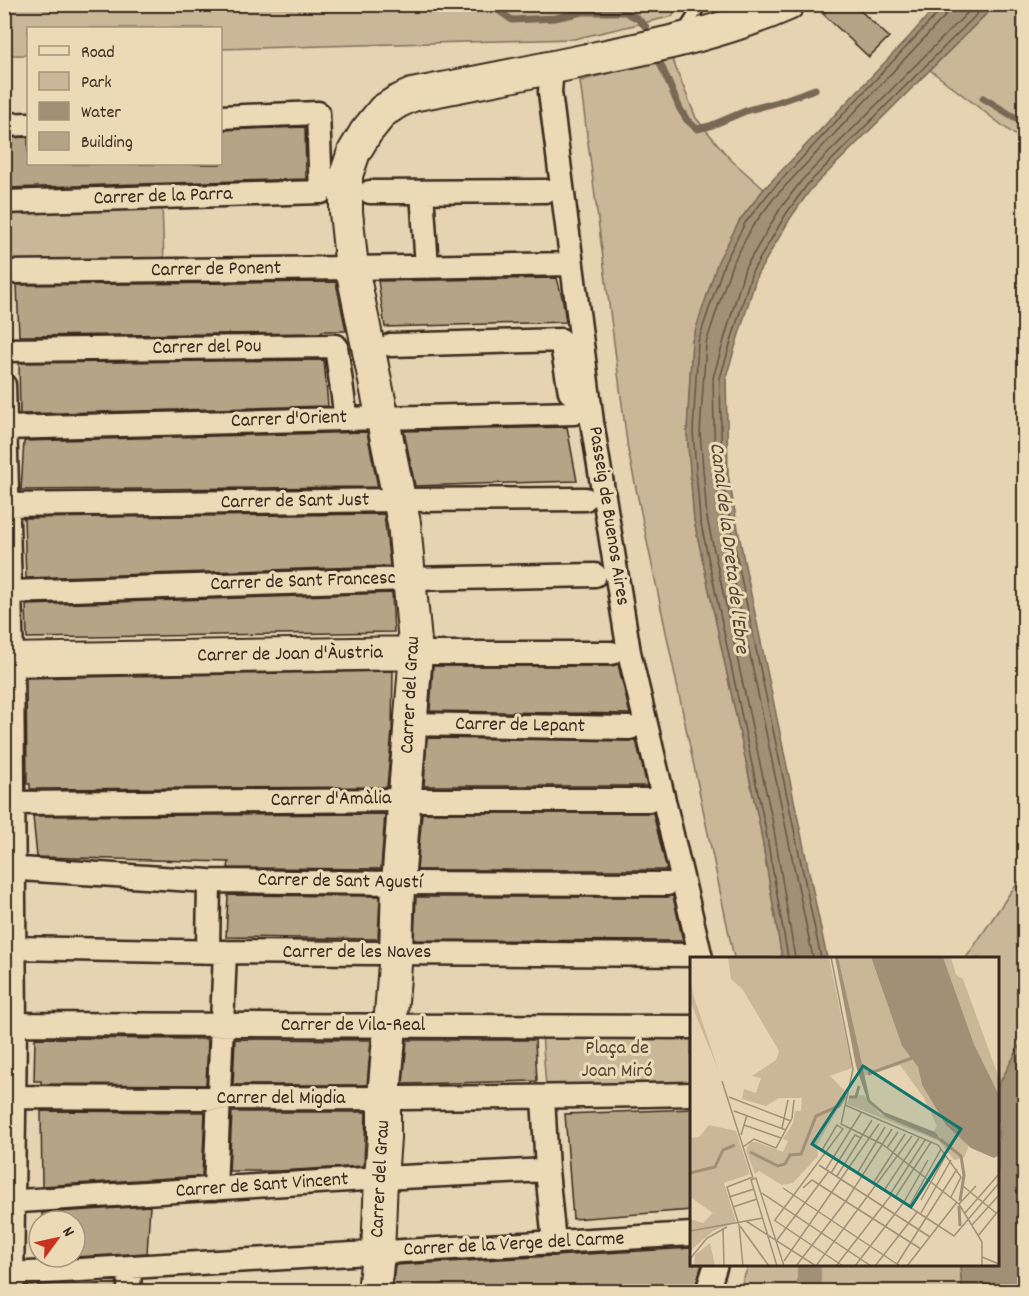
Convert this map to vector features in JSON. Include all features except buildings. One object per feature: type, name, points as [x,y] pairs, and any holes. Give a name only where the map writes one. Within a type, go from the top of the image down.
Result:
[{"type":"street","name":"Carrer del Grau","points":[[374,1292],[384,1138],[384,1098],[396,953],[398,883],[417,653],[404,523],[352,268],[346,212],[346,175],[354,152],[383,111],[412,95],[676,40],[730,26],[788,4]]},
{"type":"street","name":"Passeig de Buenos Aires","points":[[552,67],[550,92],[572,264],[582,408],[629,652],[700,957]]},
{"type":"street","name":"Carrer de la Parra","points":[[4,202],[321,192],[318,113],[222,117]]},
{"type":"street","points":[[4,125],[27,124]]},
{"type":"street","points":[[370,192],[545,191]]},
{"type":"street","points":[[422,192],[427,267]]},
{"type":"street","name":"Carrer de Ponent","points":[[4,272],[572,264]]},
{"type":"street","points":[[391,345],[561,340],[570,392],[582,408]]},
{"type":"street","name":"Carrer del Pou","points":[[4,350],[336,346],[345,419]]},
{"type":"street","points":[[4,385],[10,591],[8,660],[13,803],[9,869],[14,948],[11,1036],[14,1097],[9,1202],[12,1283]]},
{"type":"street","name":"Carrer d'Orient","points":[[5,428],[383,418],[582,408]]},
{"type":"street","name":"Carrer de Sant Just","points":[[6,505],[585,500]]},
{"type":"street","name":"Carrer de Sant Francesc","points":[[10,591],[595,575]]},
{"type":"street","name":"Carrer de Joan d'Àustria","points":[[8,660],[417,653],[611,653]]},
{"type":"street","name":"Carrer de Lepant","points":[[411,724],[630,728]]},
{"type":"street","name":"Carrer d'Amàlia","points":[[13,803],[649,800]]},
{"type":"street","name":"Carrer de Sant Agustí","points":[[9,869],[209,881],[667,884]]},
{"type":"street","points":[[209,881],[221,1026],[215,1189]]},
{"type":"street","name":"Carrer de les Naves","points":[[14,948],[700,957]]},
{"type":"street","name":"Carrer de Vila-Real","points":[[11,1036],[221,1026],[690,1027]]},
{"type":"street","name":"Carrer del Migdia","points":[[14,1097],[219,1099],[690,1094]]},
{"type":"street","points":[[543,1097],[554,1243]]},
{"type":"street","name":"Carrer de Sant Vincent","points":[[9,1202],[381,1178],[547,1170]]},
{"type":"street","name":"Carrer de la Verge del Carme","points":[[12,1283],[130,1267],[690,1234]]},
{"type":"street","points":[[707,1292],[715,1266]]},
{"type":"street","points":[[129,1292],[130,1267]]},
{"type":"lane","points":[[676,40],[701,4]]},
{"type":"green space","points":[[5,4],[676,4],[673,16],[574,39],[222,49],[222,27],[27,27],[27,55],[11,55],[5,60]]},
{"type":"green space","points":[[995,5],[1024,5],[1024,142],[930,70]]},
{"type":"green space","points":[[671,56],[696,118],[730,159],[764,189],[740,220],[692,341],[687,432],[694,520],[760,827],[782,957],[734,957],[628,450],[580,81]]},
{"type":"green space","points":[[162,203],[164,263],[6,265],[4,206]]},
{"type":"green space","points":[[1024,876],[1024,1038],[999,1084],[999,957],[967,957]]},
{"type":"green space","name":"Plaça de Joan Miró","points":[[542,1034],[690,1035],[690,1085],[546,1087]]},
{"type":"green space","points":[[748,1266],[960,1266],[962,1291],[739,1291]]},
{"type":"green space","points":[[119,1280],[119,1291],[32,1292],[32,1285]]},
{"type":"water","points":[[937,5],[995,5],[811,189],[791,217],[757,275],[726,377],[728,475],[827,957],[782,957],[760,827],[694,520],[687,432],[692,341],[718,261],[740,220],[764,189]]},
{"type":"water","points":[[1024,1038],[1024,1291],[962,1291],[960,1266],[999,1266],[999,1084]]},
{"type":"waterway","points":[[489,4],[512,20],[555,18],[583,12],[625,12],[637,18],[646,27]]},
{"type":"waterway","points":[[657,56],[680,109],[697,129],[815,89]]},
{"type":"waterway","points":[[983,98],[1024,123]]},
{"type":"waterway","name":"Canal de la Dreta de l'Ebre","points":[[809,1266],[809,1292]]}]
